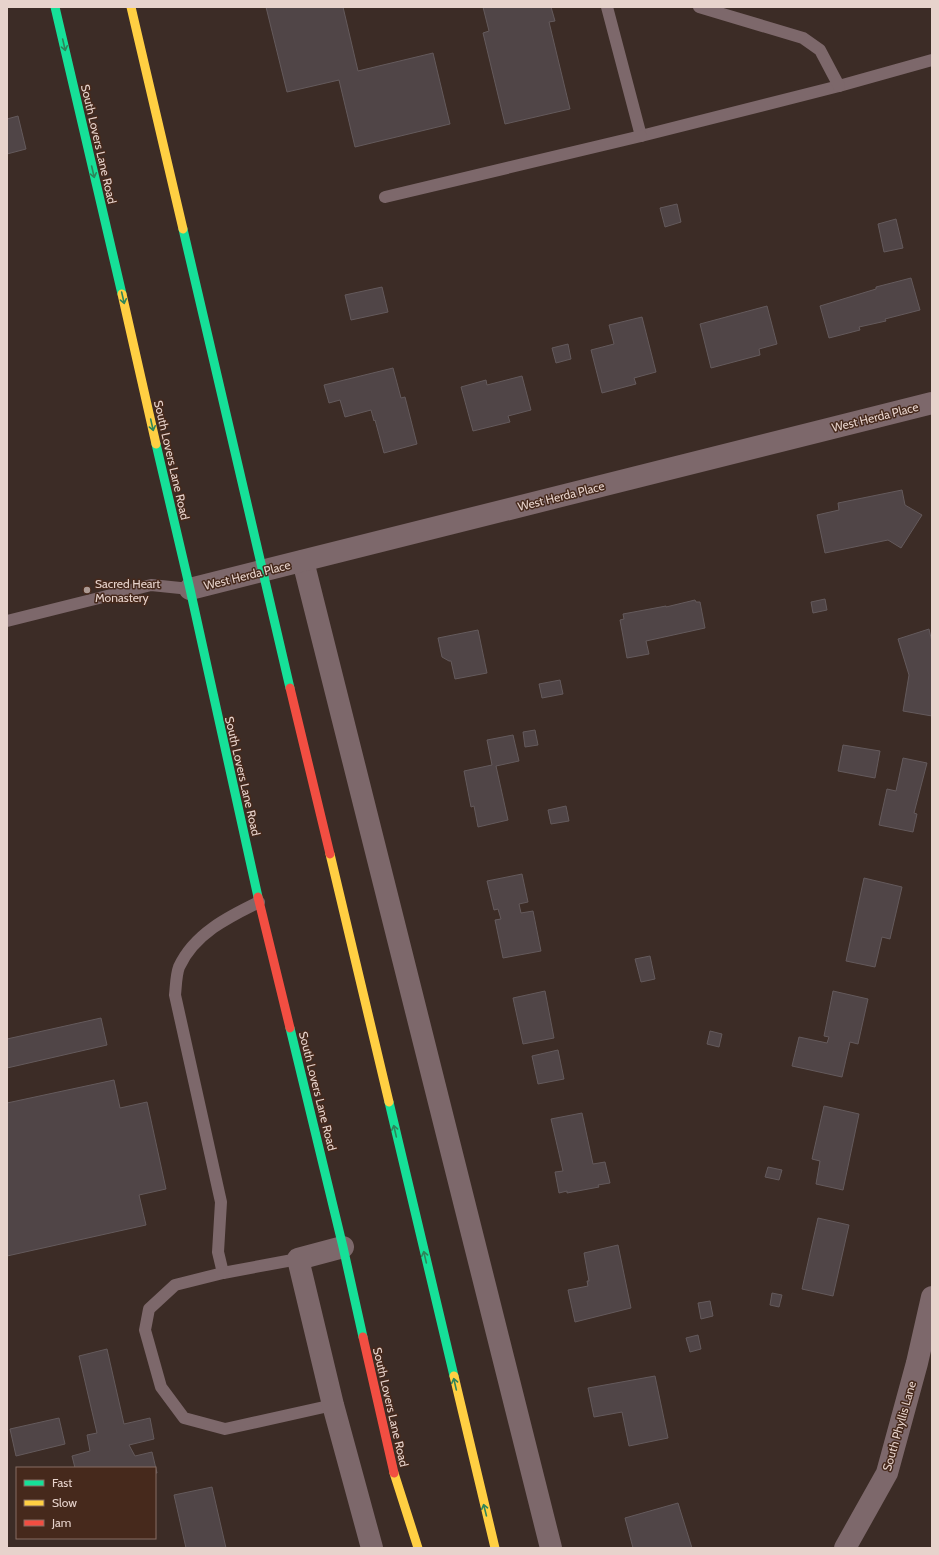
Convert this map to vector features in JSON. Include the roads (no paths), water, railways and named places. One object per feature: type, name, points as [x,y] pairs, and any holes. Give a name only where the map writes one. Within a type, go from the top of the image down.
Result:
[{"type":"main road","name":"South Lovers Lane Road","points":[[55,7],[190,589],[259,902],[343,1246],[394,1479],[418,1548]]},
{"type":"main road","points":[[131,7],[262,571],[494,1548]]},
{"type":"street","name":"West Herda Place","points":[[190,589],[303,562],[932,403]]},
{"type":"street","points":[[303,562],[551,1548]]},
{"type":"street","points":[[343,1246],[298,1259],[333,1405],[372,1548]]},
{"type":"street","name":"South Phyllis Lane","points":[[845,1548],[887,1473],[917,1363],[932,1297]]},
{"type":"lane","points":[[607,7],[641,136]]},
{"type":"lane","points":[[699,7],[803,38],[820,50],[839,86]]},
{"type":"lane","points":[[385,197],[641,136],[839,86],[932,60]]},
{"type":"lane","points":[[7,621],[151,585],[190,589]]},
{"type":"lane","points":[[223,1273],[218,1252],[221,1202],[175,995],[179,968],[189,950],[209,930],[231,915],[259,902]]},
{"type":"lane","points":[[298,1259],[223,1273],[175,1285],[149,1309],[145,1330],[161,1387],[184,1418],[225,1429],[333,1405]]},
{"type":"place","name":"Sacred Heart Monastery","points":[[87,590]]}]
